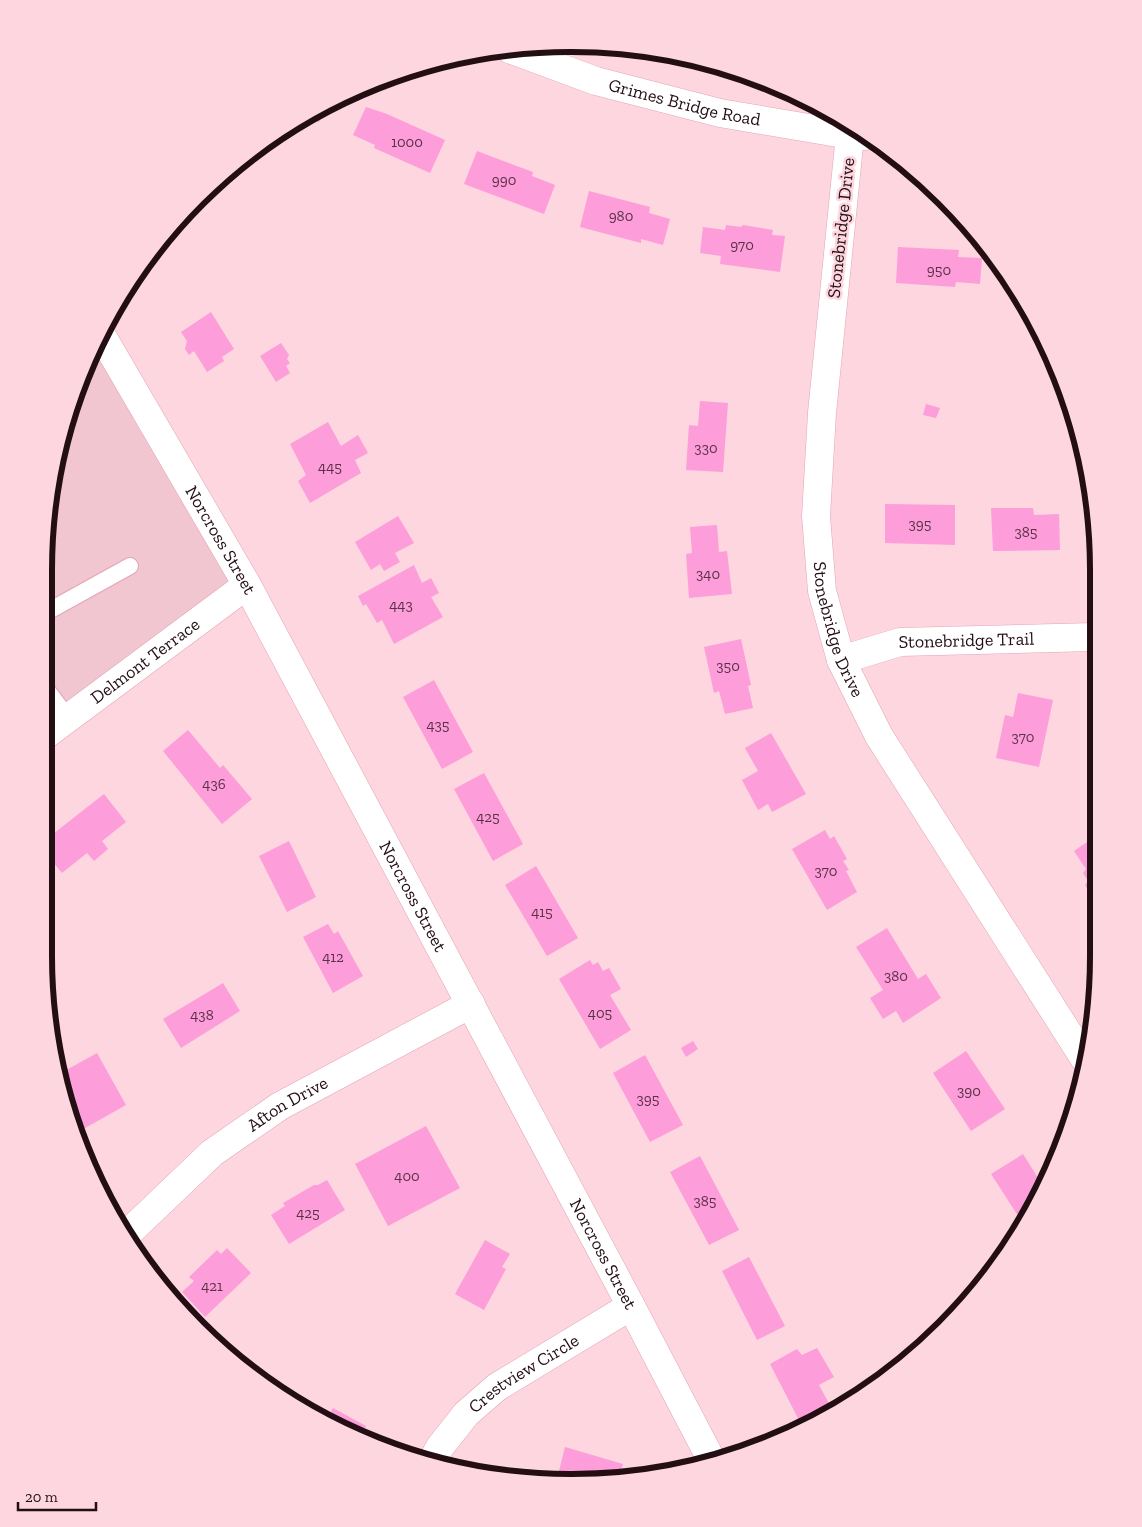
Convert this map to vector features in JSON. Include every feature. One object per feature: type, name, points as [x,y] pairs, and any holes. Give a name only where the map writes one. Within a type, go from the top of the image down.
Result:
[{"type":"street","name":"Grimes Bridge Road","points":[[524,55],[596,80],[720,113],[851,135]]},
{"type":"street","name":"Stonebridge Drive","points":[[858,139],[822,413],[816,516],[822,591],[841,660],[879,736],[1081,1053]]},
{"type":"street","name":"Norcross Street","points":[[106,342],[247,585],[632,1306],[709,1456]]},
{"type":"street","name":"Delmont Terrace","points":[[52,730],[247,585]]},
{"type":"street","name":"Stonebridge Trail","points":[[841,660],[900,642],[1090,637]]},
{"type":"street","name":"Afton Drive","points":[[131,1230],[212,1153],[280,1106],[471,1004]]},
{"type":"street","name":"Crestview Circle","points":[[435,1456],[466,1414],[497,1387],[632,1306]]},
{"type":"lane","points":[[52,609],[130,566]]},
{"type":"lane","points":[[52,697],[68,718]]},
{"type":"shaded area","points":[[105,345],[247,586],[52,719],[52,571],[57,503],[70,437],[80,404]]},
{"type":"building","points":[[366,107],[387,114],[445,140],[430,173],[374,148],[375,145],[353,135]]},
{"type":"building","points":[[477,151],[533,172],[532,176],[555,185],[544,214],[464,184]]},
{"type":"building","points":[[589,191],[650,207],[649,213],[670,219],[663,245],[641,239],[641,243],[580,227]]},
{"type":"building","points":[[726,225],[741,227],[743,225],[773,230],[772,235],[785,236],[780,272],[720,264],[721,256],[700,253],[703,227],[725,230]]},
{"type":"building","points":[[898,247],[959,250],[958,257],[982,258],[980,284],[956,282],[955,287],[896,283]]},
{"type":"building","points":[[211,312],[234,349],[222,357],[224,361],[207,372],[194,351],[189,355],[185,349],[187,341],[181,332]]},
{"type":"building","points":[[281,343],[289,355],[287,359],[290,363],[286,366],[290,373],[276,382],[260,356]]},
{"type":"building","points":[[700,401],[728,403],[723,472],[686,470],[689,425],[698,426]]},
{"type":"building","points":[[926,404],[940,408],[936,418],[923,415]]},
{"type":"building","points":[[328,422],[341,446],[358,435],[368,453],[355,460],[361,473],[310,503],[298,481],[306,475],[290,444]]},
{"type":"building","points":[[885,504],[955,505],[955,545],[885,543]]},
{"type":"building","points":[[991,508],[1033,508],[1034,515],[1059,514],[1060,550],[993,551]]},
{"type":"building","points":[[398,516],[414,543],[395,553],[400,562],[384,571],[380,564],[371,570],[355,542]]},
{"type":"building","points":[[717,525],[719,552],[727,551],[732,594],[689,598],[686,554],[692,553],[690,527]]},
{"type":"building","points":[[414,565],[422,583],[431,578],[439,593],[431,597],[443,617],[394,644],[382,620],[377,623],[366,604],[363,606],[358,596]]},
{"type":"building","points":[[741,639],[751,685],[748,686],[753,708],[725,714],[719,691],[714,693],[704,647]]},
{"type":"building","points":[[434,680],[473,752],[442,769],[403,697]]},
{"type":"building","points":[[1018,693],[1053,700],[1039,767],[996,758],[1005,715],[1013,717]]},
{"type":"building","points":[[188,730],[220,768],[223,765],[252,799],[222,824],[163,751]]},
{"type":"building","points":[[771,733],[806,794],[772,812],[768,804],[758,810],[742,780],[758,771],[745,748]]},
{"type":"building","points":[[484,773],[523,844],[493,861],[454,789]]},
{"type":"building","points":[[104,794],[126,822],[102,841],[108,849],[94,861],[87,853],[62,873],[52,861],[52,835]]},
{"type":"building","points":[[825,830],[830,839],[834,836],[847,859],[843,861],[849,870],[846,871],[857,892],[827,910],[792,849]]},
{"type":"building","points":[[1090,840],[1090,893],[1085,885],[1088,881],[1083,873],[1086,869],[1074,851]]},
{"type":"building","points":[[289,841],[316,897],[287,912],[259,856]]},
{"type":"building","points":[[536,866],[578,938],[547,956],[505,885]]},
{"type":"building","points":[[328,924],[334,934],[338,931],[363,976],[333,993],[303,937]]},
{"type":"building","points":[[887,928],[918,979],[926,974],[941,998],[903,1023],[896,1011],[883,1019],[870,998],[883,990],[856,947]]},
{"type":"building","points":[[590,960],[593,965],[598,962],[603,971],[609,968],[621,989],[610,995],[631,1030],[600,1049],[559,979]]},
{"type":"building","points":[[223,983],[240,1011],[181,1048],[163,1019]]},
{"type":"building","points":[[693,1041],[698,1049],[686,1057],[681,1048]]},
{"type":"building","points":[[966,1051],[1005,1109],[971,1131],[933,1073]]},
{"type":"building","points":[[97,1053],[126,1105],[83,1129],[65,1071]]},
{"type":"building","points":[[645,1055],[683,1125],[650,1142],[613,1073]]},
{"type":"building","points":[[426,1126],[460,1188],[388,1226],[355,1164]]},
{"type":"building","points":[[1023,1154],[1039,1179],[1019,1217],[991,1174]]},
{"type":"building","points":[[700,1156],[739,1230],[709,1245],[670,1172]]},
{"type":"building","points":[[327,1180],[345,1210],[289,1244],[271,1215],[285,1206],[283,1203],[314,1185]]},
{"type":"building","points":[[485,1240],[510,1254],[502,1267],[506,1269],[484,1310],[455,1294]]},
{"type":"building","points":[[227,1248],[251,1273],[205,1317],[182,1292],[194,1281],[189,1277],[217,1250],[221,1254]]},
{"type":"building","points":[[749,1257],[785,1326],[757,1340],[722,1271]]},
{"type":"building","points":[[817,1348],[834,1377],[819,1385],[830,1405],[800,1421],[770,1364],[797,1349],[802,1355]]},
{"type":"building","points":[[333,1408],[366,1426],[364,1431],[330,1414]]},
{"type":"building","points":[[565,1447],[623,1464],[621,1472],[558,1474]]}]
